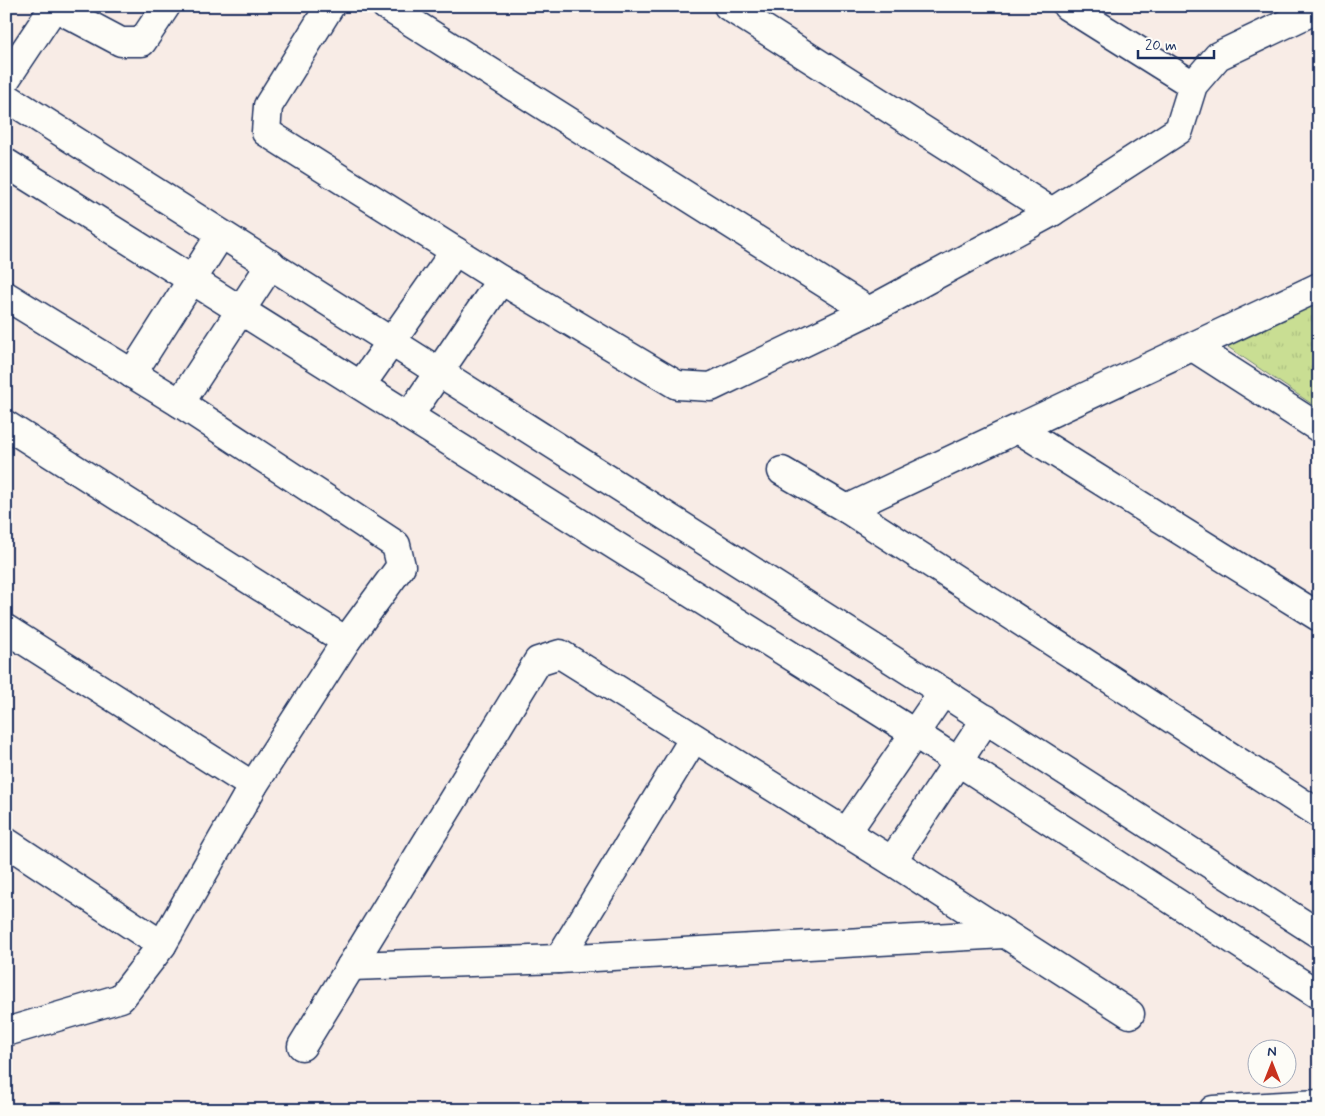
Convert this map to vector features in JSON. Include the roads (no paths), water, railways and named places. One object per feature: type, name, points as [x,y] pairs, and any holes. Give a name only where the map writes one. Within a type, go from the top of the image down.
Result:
[{"type":"street","points":[[6,79],[54,7],[121,42],[142,42],[166,6]]},
{"type":"street","points":[[330,6],[268,106],[266,132],[501,280],[677,385],[711,387],[869,311],[1052,212],[1179,130],[1193,85],[1218,56],[1319,8]]},
{"type":"street","points":[[386,6],[869,311]]},
{"type":"street","points":[[728,6],[1052,212]]},
{"type":"street","points":[[1068,6],[1193,85]]},
{"type":"street","points":[[6,98],[271,264],[986,719],[1319,934]]},
{"type":"street","points":[[6,163],[914,733],[1319,995]]},
{"type":"street","points":[[132,374],[221,234]]},
{"type":"street","points":[[361,385],[454,251]]},
{"type":"street","points":[[180,402],[271,264]]},
{"type":"street","points":[[409,416],[501,280]]},
{"type":"street","points":[[848,510],[1319,287]]},
{"type":"street","points":[[6,296],[180,402],[396,545],[401,566],[346,642],[253,786],[162,945],[121,998],[6,1032]]},
{"type":"street","points":[[1193,347],[1319,428]]},
{"type":"street","points":[[6,425],[346,642]]},
{"type":"street","points":[[1018,429],[1319,617]]},
{"type":"street","points":[[782,471],[848,510],[1319,814]]},
{"type":"street","points":[[6,629],[253,786]]},
{"type":"street","points":[[302,1046],[538,661],[560,654],[892,861],[1130,1014]]},
{"type":"street","points":[[846,833],[943,692]]},
{"type":"street","points":[[892,861],[986,719]]},
{"type":"street","points":[[559,959],[694,738]]},
{"type":"street","points":[[6,842],[162,945]]},
{"type":"street","points":[[351,966],[559,959],[1004,934]]},
{"type":"street","points":[[1213,1110],[1319,1104]]}]
